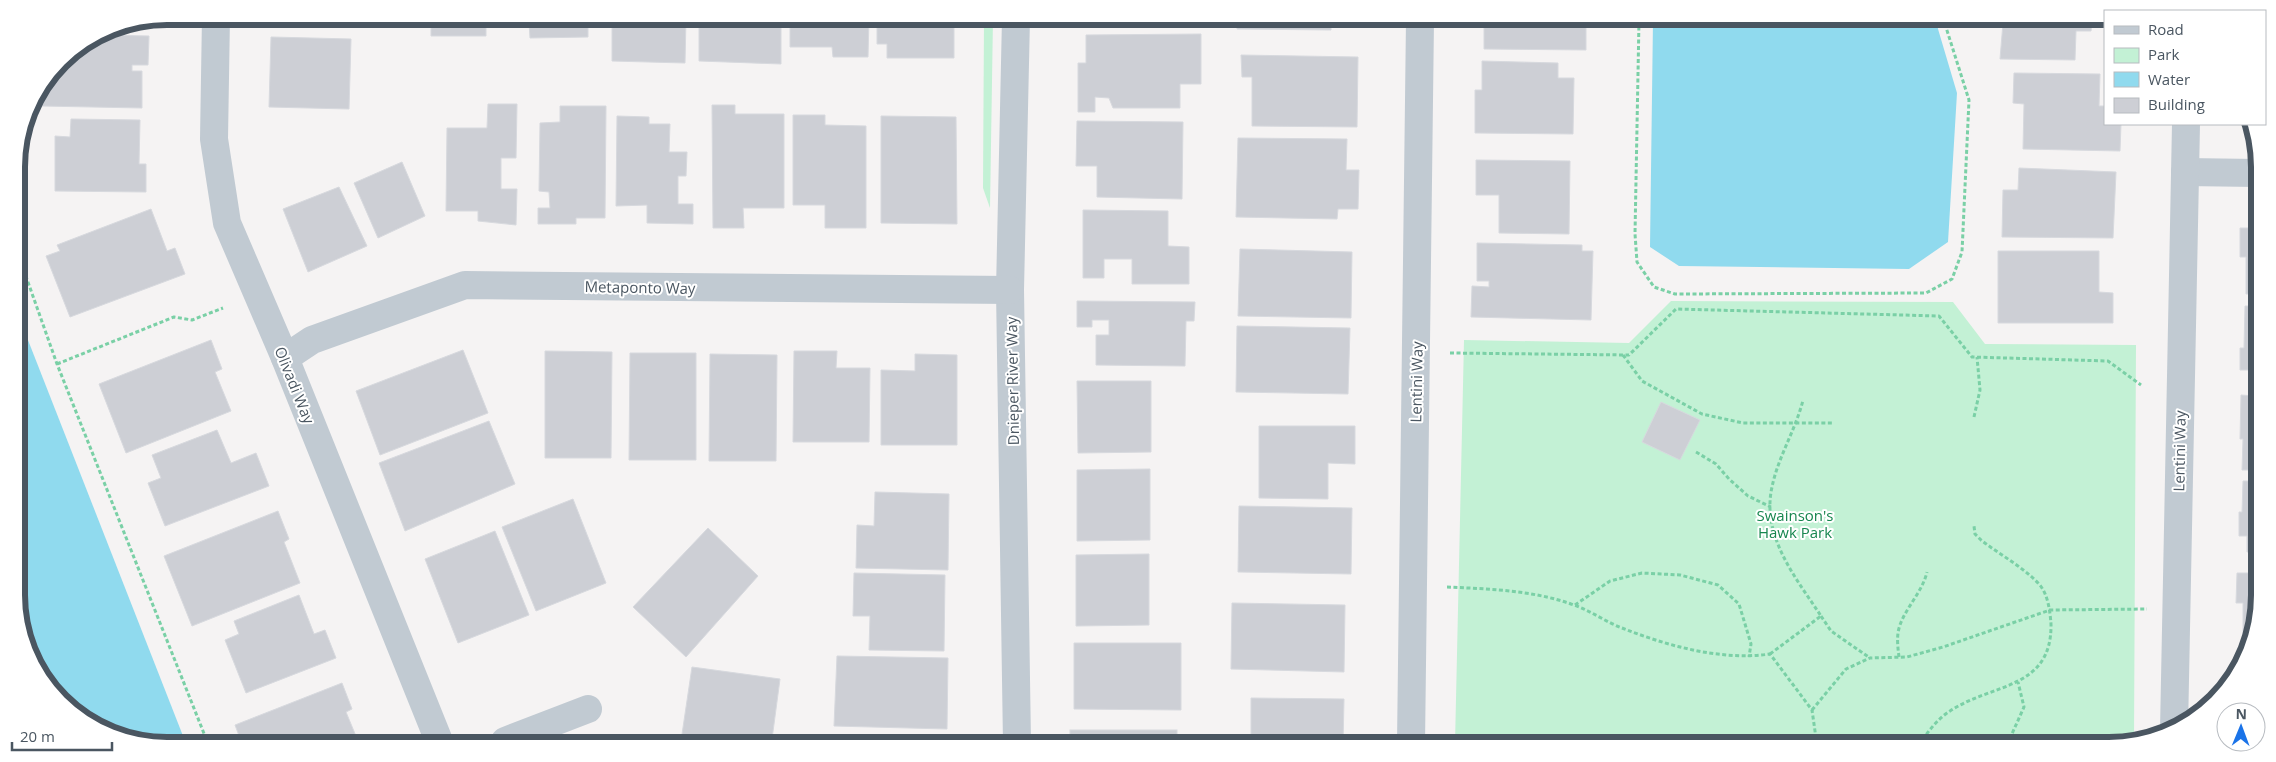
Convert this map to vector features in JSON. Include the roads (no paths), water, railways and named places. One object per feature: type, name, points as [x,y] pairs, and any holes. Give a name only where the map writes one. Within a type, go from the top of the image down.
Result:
[{"type":"street","name":"Olivadi Way","points":[[216,25],[214,139],[227,222],[285,358],[437,737]]},
{"type":"street","name":"Dnieper River Way","points":[[1016,25],[1010,290],[1017,737]]},
{"type":"street","name":"Lentini Way","points":[[1411,737],[1420,25]]},
{"type":"street","name":"Lentini Way","points":[[2174,721],[2186,125]]},
{"type":"street","points":[[2185,172],[2251,172]]},
{"type":"street","name":"Metaponto Way","points":[[285,358],[312,340],[465,285],[1010,290]]},
{"type":"street","points":[[517,737],[588,709]]},
{"type":"water","points":[[1653,25],[1938,25],[1957,93],[1948,242],[1909,269],[1679,266],[1650,247]]},
{"type":"water","points":[[25,332],[183,737],[149,736],[113,726],[96,718],[81,708],[60,688],[40,658],[28,622],[25,604]]},
{"type":"park label","name":"Swainson's Hawk Park","points":[[1795,524]]}]
